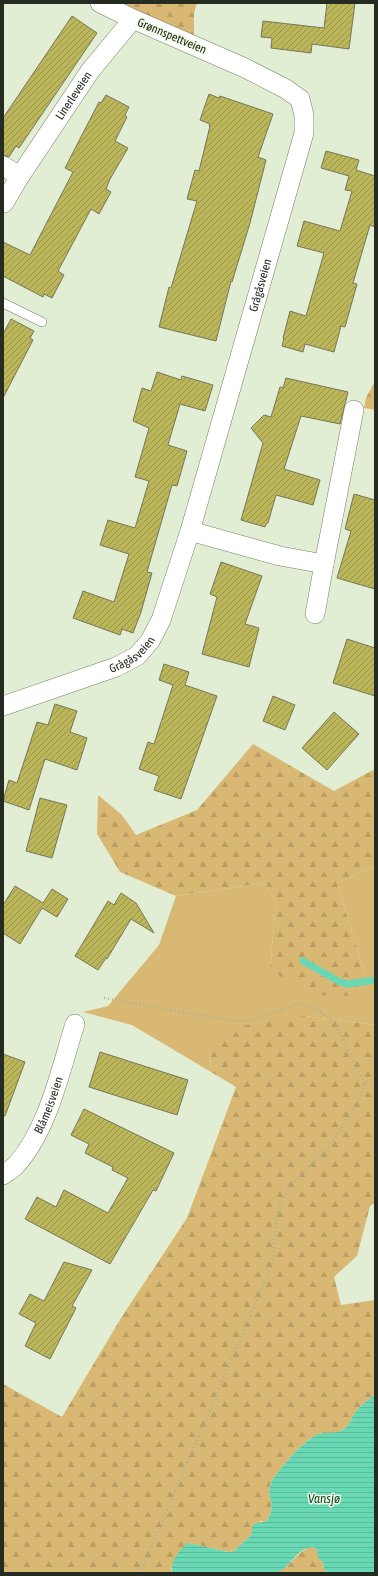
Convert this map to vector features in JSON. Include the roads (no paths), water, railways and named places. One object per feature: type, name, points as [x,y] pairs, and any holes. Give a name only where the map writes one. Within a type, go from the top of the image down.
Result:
[{"type":"street","name":"Grønnspettveien","points":[[100,3],[245,68]]},
{"type":"street","name":"Linerleveien","points":[[4,203],[20,176],[90,71],[133,19]]},
{"type":"street","name":"Grågåsveien","points":[[3,706],[116,667],[136,656],[150,641],[162,620],[190,531],[304,133],[304,115],[300,99],[286,89],[245,68]]},
{"type":"street","points":[[3,166],[20,176]]},
{"type":"street","points":[[315,614],[354,410]]},
{"type":"street","points":[[190,531],[280,556],[324,564]]},
{"type":"street","name":"Blåmeisveien","points":[[3,1175],[15,1166],[35,1138],[48,1110],[76,1024]]},
{"type":"lane","points":[[3,302],[42,322]]},
{"type":"water","name":"Vansjø","points":[[375,1394],[375,1573],[330,1573],[324,1570],[323,1562],[317,1557],[318,1552],[316,1548],[309,1548],[299,1553],[280,1571],[274,1573],[172,1573],[172,1564],[176,1556],[188,1543],[228,1552],[234,1551],[252,1534],[253,1525],[266,1522],[270,1516],[271,1504],[269,1492],[271,1482],[289,1459],[314,1436],[322,1433],[343,1430],[348,1425],[357,1410]]},
{"type":"waterway","points":[[303,961],[340,982],[348,984],[375,980]]}]
